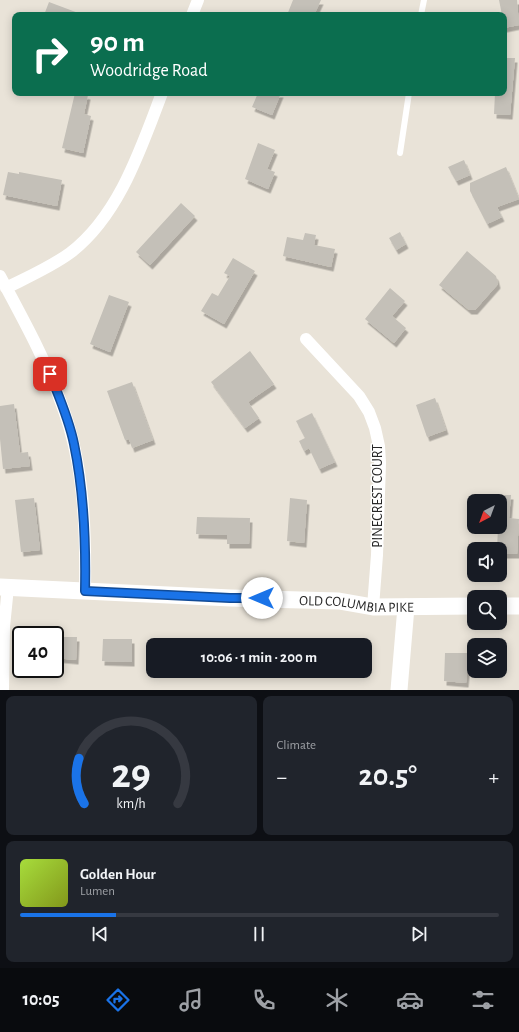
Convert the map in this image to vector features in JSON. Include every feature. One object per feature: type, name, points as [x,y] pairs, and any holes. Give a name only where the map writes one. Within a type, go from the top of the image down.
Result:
[{"type":"street","points":[[193,12],[198,0]]},
{"type":"street","points":[[6,288],[42,270],[70,253],[85,239],[101,220],[118,194],[137,158],[161,96]]},
{"type":"street","points":[[0,276],[50,374],[64,409],[74,443],[80,478],[85,525],[85,591]]},
{"type":"street","name":"PINECREST COURT","points":[[306,339],[360,396],[369,412],[375,428],[379,446],[380,463],[377,555],[373,607]]},
{"type":"street","points":[[3,690],[4,587]]},
{"type":"street","name":"OLD COLUMBIA PIKE","points":[[4,587],[230,598],[339,600],[373,607],[467,606]]},
{"type":"street","points":[[507,606],[519,606]]},
{"type":"street","points":[[399,690],[406,607]]},
{"type":"lane","points":[[422,12],[424,0]]},
{"type":"lane","points":[[400,153],[409,96]]},
{"type":"building","points":[[293,0],[321,0],[315,12],[288,12]]},
{"type":"building","points":[[499,0],[517,0],[519,25],[507,27],[507,12],[501,12]]},
{"type":"building","points":[[49,2],[76,12],[45,12]]},
{"type":"building","points":[[507,58],[515,58],[510,115],[494,114],[495,96],[507,96]]},
{"type":"building","points":[[74,96],[88,96],[84,114],[91,116],[83,153],[62,148]]},
{"type":"building","points":[[257,96],[280,96],[272,115],[252,107]]},
{"type":"building","points":[[258,143],[275,150],[267,169],[275,172],[268,189],[245,179]]},
{"type":"building","points":[[464,160],[470,175],[456,181],[448,167]]},
{"type":"building","points":[[506,167],[519,199],[497,207],[502,217],[487,224],[470,191],[470,183]]},
{"type":"building","points":[[8,172],[19,174],[19,172],[62,180],[57,206],[3,195]]},
{"type":"building","points":[[181,203],[195,216],[150,265],[136,252]]},
{"type":"building","points":[[400,232],[406,244],[396,250],[389,238]]},
{"type":"building","points":[[305,233],[316,235],[314,245],[335,249],[331,267],[283,256],[287,237],[303,240]]},
{"type":"building","points":[[467,251],[496,276],[498,284],[475,310],[469,310],[439,285]]},
{"type":"building","points":[[233,258],[255,271],[224,324],[201,311],[212,293],[218,296],[230,276],[224,273]]},
{"type":"building","points":[[390,288],[405,301],[392,316],[406,328],[394,343],[365,319]]},
{"type":"building","points":[[109,295],[129,302],[110,352],[90,344]]},
{"type":"building","points":[[250,351],[274,384],[248,402],[259,418],[245,428],[211,382]]},
{"type":"building","points":[[132,382],[153,440],[132,448],[129,439],[125,440],[107,391]]},
{"type":"building","points":[[435,398],[446,430],[427,437],[416,405]]},
{"type":"building","points":[[14,404],[20,453],[28,452],[30,466],[3,469],[0,439],[0,406]]},
{"type":"building","points":[[312,413],[335,462],[319,469],[309,448],[304,451],[299,441],[305,438],[296,421]]},
{"type":"building","points":[[507,495],[511,495],[509,518],[519,519],[517,554],[507,554],[507,542],[497,542],[498,534],[507,534]]},
{"type":"building","points":[[34,498],[40,550],[21,552],[15,500]]},
{"type":"building","points":[[290,498],[307,500],[304,543],[287,541]]},
{"type":"building","points":[[197,517],[250,518],[249,544],[227,544],[227,535],[196,534]]},
{"type":"building","points":[[64,637],[77,637],[76,660],[64,659]]},
{"type":"building","points":[[103,639],[132,639],[132,662],[102,661]]},
{"type":"building","points":[[445,653],[467,653],[466,683],[444,681]]},
{"type":"route","points":[[50,374],[64,409],[74,443],[80,478],[85,525],[85,591],[230,598],[262,598]]}]
